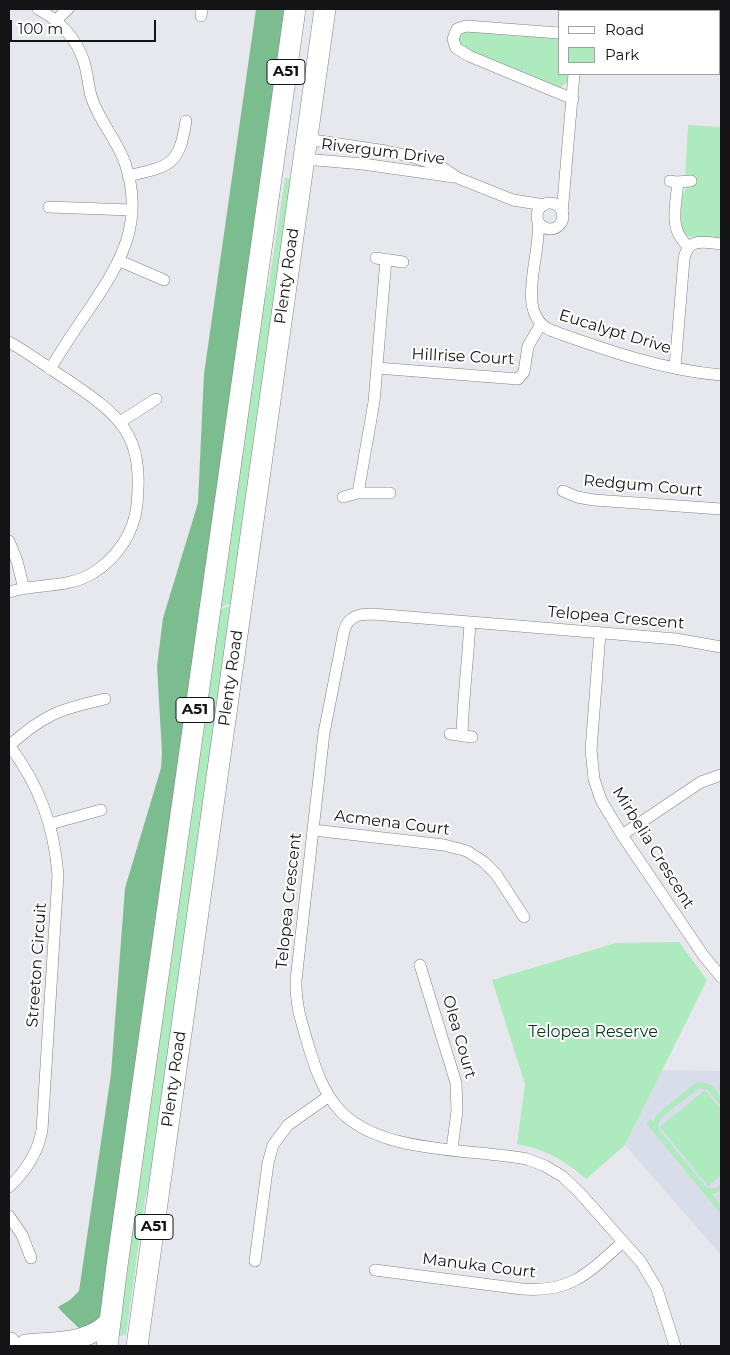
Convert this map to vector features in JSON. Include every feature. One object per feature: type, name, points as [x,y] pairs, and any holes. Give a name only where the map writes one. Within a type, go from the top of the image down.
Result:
[{"type":"highway","name":"Plenty Road","points":[[107,1346],[209,608],[295,9]]},
{"type":"highway","name":"Plenty Road","points":[[137,1346],[324,9]]},
{"type":"highway","points":[[276,145],[305,149]]},
{"type":"main road","points":[[19,1344],[72,1340],[96,1333],[104,1328],[110,1320]]},
{"type":"street","points":[[38,9],[56,20],[79,50],[84,61],[94,106],[119,149],[128,176],[131,210],[128,234],[120,261],[50,368]]},
{"type":"street","points":[[56,20],[68,9]]},
{"type":"street","points":[[558,32],[466,26],[458,29],[452,39],[456,48],[469,56],[573,99]]},
{"type":"street","points":[[566,181],[560,194],[538,210],[538,220],[546,229],[554,228],[561,221],[566,181],[574,75]]},
{"type":"street","points":[[128,176],[159,168],[173,160],[177,156],[182,143],[186,121]]},
{"type":"street","name":"Rivergum Drive","points":[[305,149],[386,150],[440,166],[458,178],[514,200],[546,204]]},
{"type":"street","name":"Rivergum Drive","points":[[305,149],[363,164],[458,178]]},
{"type":"street","points":[[688,246],[680,239],[676,230],[674,181],[690,181]]},
{"type":"street","name":"Rivergum Drive","points":[[514,200],[538,220]]},
{"type":"street","points":[[546,204],[559,208],[562,214]]},
{"type":"street","points":[[49,207],[131,210]]},
{"type":"street","name":"Eucalypt Drive","points":[[538,220],[539,233],[531,303],[534,315],[541,324],[550,330],[619,353],[675,367],[721,375]]},
{"type":"street","name":"Eucalypt Drive","points":[[536,256],[554,228]]},
{"type":"street","points":[[688,246],[702,243],[721,244]]},
{"type":"street","points":[[675,367],[684,259],[688,246]]},
{"type":"street","points":[[358,493],[371,422],[377,368],[381,258],[403,262]]},
{"type":"street","points":[[120,261],[164,280]]},
{"type":"street","name":"Hillrise Court","points":[[377,368],[518,379],[524,372],[528,346],[541,324]]},
{"type":"street","points":[[9,342],[104,405],[120,422],[135,452],[138,476],[136,509],[129,533],[123,544],[104,565],[82,578],[57,585],[24,588],[9,592]]},
{"type":"street","points":[[120,422],[156,399]]},
{"type":"street","name":"Redgum Court","points":[[563,491],[577,497],[594,500],[721,509]]},
{"type":"street","points":[[343,497],[358,493],[390,493]]},
{"type":"street","points":[[9,541],[17,561],[24,588]]},
{"type":"street","name":"Telopea Crescent","points":[[675,1346],[658,1289],[641,1262],[579,1192],[554,1170],[527,1159],[391,1140],[370,1132],[344,1114],[329,1096],[314,1063],[299,1013],[296,980],[326,723],[344,631],[348,621],[356,616],[366,614],[694,641],[721,647]]},
{"type":"street","points":[[461,736],[470,622]]},
{"type":"street","name":"Mirbelia Crescent","points":[[600,633],[591,741],[594,779],[602,800],[622,835],[703,955],[721,977]]},
{"type":"street","points":[[9,745],[47,716],[64,709],[105,699]]},
{"type":"street","name":"Streeton Circuit","points":[[9,745],[35,784],[50,824],[57,858],[58,884],[42,1130],[32,1159],[22,1174],[9,1187]]},
{"type":"street","points":[[622,835],[701,782],[721,775]]},
{"type":"street","points":[[50,824],[101,810]]},
{"type":"street","name":"Acmena Court","points":[[313,830],[444,845],[467,851],[484,862],[496,874],[524,917]]},
{"type":"street","name":"Olea Court","points":[[420,965],[456,1083],[457,1111],[452,1149]]},
{"type":"street","points":[[255,1261],[268,1163],[273,1145],[288,1125],[329,1096]]},
{"type":"street","points":[[9,1216],[22,1235],[31,1258]]},
{"type":"street","name":"Manuka Court","points":[[375,1270],[522,1290],[543,1290],[566,1285],[576,1280],[623,1242]]},
{"type":"shaded area","points":[[662,1070],[721,1071],[721,1255],[625,1145]]},
{"type":"green space","points":[[256,9],[285,9],[97,1342],[88,1342],[79,1328],[58,1307],[70,1300],[79,1291],[111,1074],[125,888],[161,768],[162,753],[157,666],[163,618],[198,503],[204,374]]},
{"type":"green space","points":[[466,30],[558,37],[558,75],[569,75],[567,81],[564,85],[557,88],[460,46],[458,38]]},
{"type":"green space","points":[[688,125],[721,127],[721,240],[687,236],[680,227],[680,205],[687,187],[685,177]]},
{"type":"green space","points":[[285,178],[292,179],[234,602],[218,608],[261,310],[269,283]]},
{"type":"green space","points":[[232,605],[152,1173],[145,1199],[126,1335],[117,1336],[218,610]]},
{"type":"green space","name":"Telopea Reserve","points":[[679,942],[707,980],[625,1145],[586,1179],[554,1156],[517,1144],[525,1084],[492,980],[616,943]]},
{"type":"green space","points":[[696,1083],[711,1085],[717,1091],[721,1106],[708,1090],[699,1088],[662,1117],[659,1123],[659,1130],[706,1187],[715,1189],[721,1184],[721,1191],[712,1194],[721,1206],[721,1214],[646,1123],[651,1119],[653,1122],[657,1114]]},
{"type":"green space","points":[[705,1090],[721,1110],[721,1175],[708,1186],[660,1127]]}]
